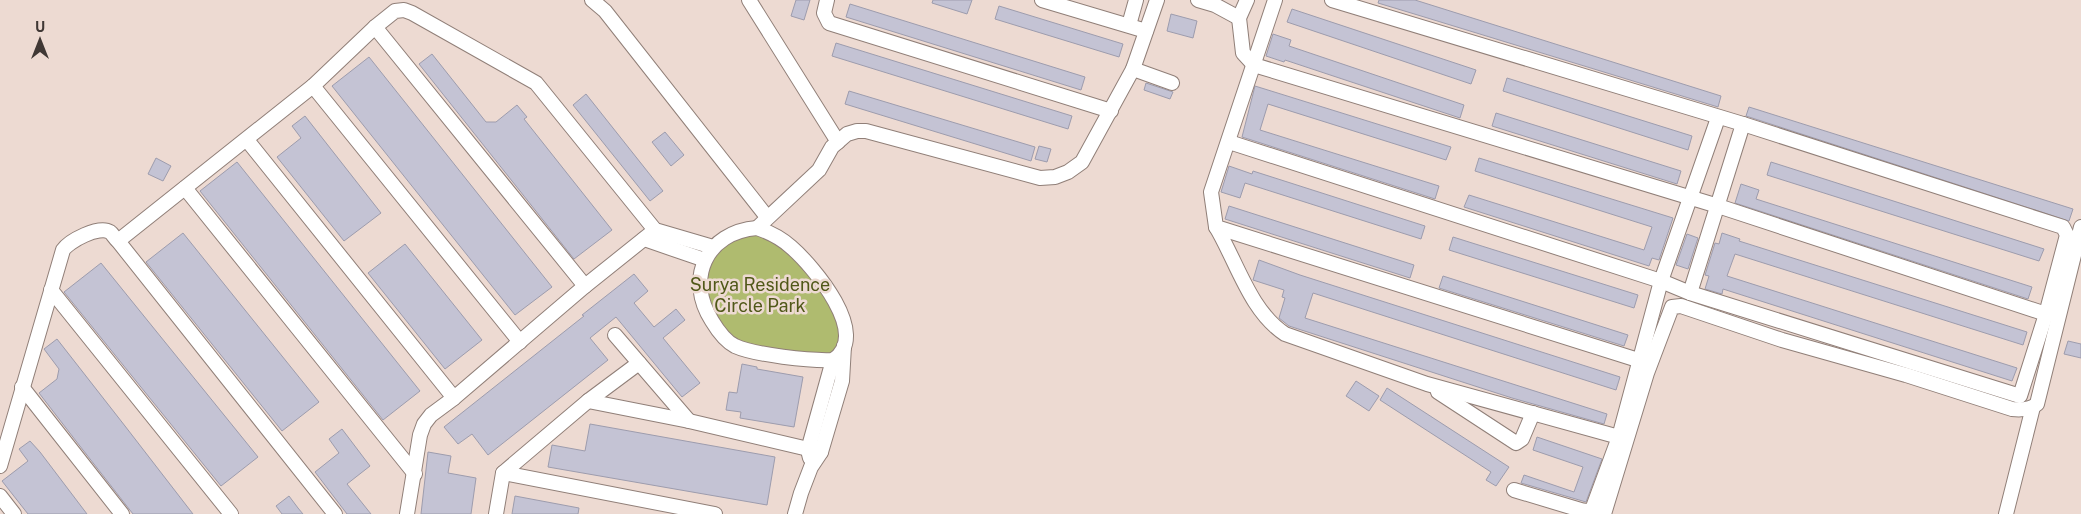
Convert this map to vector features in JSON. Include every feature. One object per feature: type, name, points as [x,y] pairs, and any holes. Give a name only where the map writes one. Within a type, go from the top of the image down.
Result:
[{"type":"street","points":[[592,0],[605,11],[767,217]]},
{"type":"street","points":[[749,0],[835,145]]},
{"type":"street","points":[[827,0],[824,12],[829,23],[1112,111]]},
{"type":"street","points":[[1042,0],[1146,32]]},
{"type":"street","points":[[1128,25],[1136,0]]},
{"type":"street","points":[[757,228],[819,170],[835,145],[847,134],[857,131],[866,131],[1040,178],[1055,178],[1068,172],[1082,162],[1112,111],[1133,69],[1157,0]]},
{"type":"street","points":[[1198,0],[1215,5],[1239,18]]},
{"type":"street","points":[[1247,0],[1239,18],[1243,53],[1254,65],[1718,206],[2046,314]]},
{"type":"street","points":[[1275,0],[1211,192],[1216,227],[1258,305],[1279,330],[1285,334],[1427,384],[1619,437]]},
{"type":"street","points":[[1332,0],[1743,124],[2063,227],[2067,235],[2046,314],[2020,396]]},
{"type":"street","points":[[118,242],[313,86],[374,27],[395,11],[404,10],[412,12],[531,79],[655,230],[713,247]]},
{"type":"street","points":[[374,27],[585,286]]},
{"type":"street","points":[[1133,69],[1172,83]]},
{"type":"street","points":[[313,86],[520,342]]},
{"type":"street","points":[[1514,490],[1590,512],[1594,506],[1619,437],[1638,360],[1661,281],[1718,118]]},
{"type":"street","points":[[1690,293],[1743,124]]},
{"type":"street","points":[[246,140],[454,398]]},
{"type":"street","points":[[1229,142],[1661,281],[1690,293],[2020,396],[2036,403]]},
{"type":"street","points":[[185,188],[415,474]]},
{"type":"street","points":[[1216,227],[1638,360]]},
{"type":"street","points":[[2006,514],[2081,227]]},
{"type":"street","points":[[795,514],[811,467],[835,370],[844,345],[844,322],[841,312],[822,282],[792,248],[775,236],[757,228],[735,231],[713,247],[705,260],[699,284],[701,298],[706,312],[727,340],[736,346],[770,354],[816,361],[835,370]]},
{"type":"street","points":[[0,466],[63,250],[67,244],[96,230],[102,230],[110,232],[335,514]]},
{"type":"street","points":[[407,514],[420,435],[424,424],[431,415],[454,398],[585,286],[655,230]]},
{"type":"street","points":[[644,239],[705,260]]},
{"type":"street","points":[[51,290],[230,514]]},
{"type":"street","points":[[1604,514],[1647,373],[1670,312],[1676,306],[2012,409],[2021,410],[2036,403]]},
{"type":"street","points":[[615,335],[689,421]]},
{"type":"street","points":[[496,514],[503,473],[588,401],[639,363]]},
{"type":"street","points":[[1427,384],[1516,443],[1522,439],[1533,413]]},
{"type":"street","points":[[22,387],[122,514]]},
{"type":"street","points":[[588,401],[689,421],[815,451]]},
{"type":"street","points":[[503,473],[715,514]]},
{"type":"street","points":[[0,496],[14,514]]},
{"type":"green space","name":"Surya Residence Circle Park","points":[[745,229],[783,241],[841,312],[838,357],[744,349],[713,323],[702,266]]},
{"type":"building","points":[[796,0],[810,0],[804,20],[791,16]]},
{"type":"building","points":[[933,0],[972,0],[967,14],[932,3]]},
{"type":"building","points":[[1379,0],[1415,0],[1721,96],[1718,107],[1378,3]]},
{"type":"building","points":[[850,4],[1085,77],[1081,90],[846,17]]},
{"type":"building","points":[[999,6],[1123,44],[1119,57],[995,19]]},
{"type":"building","points":[[1292,9],[1476,70],[1471,84],[1287,22]]},
{"type":"building","points":[[1171,14],[1197,21],[1193,38],[1167,31]]},
{"type":"building","points":[[1273,34],[1291,40],[1289,46],[1464,105],[1460,118],[1285,60],[1284,62],[1266,56]]},
{"type":"building","points":[[836,43],[1072,116],[1068,129],[832,56]]},
{"type":"building","points":[[432,54],[486,122],[496,122],[517,105],[527,117],[524,119],[612,230],[574,259],[419,64]]},
{"type":"building","points":[[369,57],[552,287],[515,315],[332,86]]},
{"type":"building","points":[[1507,78],[1692,136],[1688,150],[1503,91]]},
{"type":"building","points":[[1146,83],[1173,92],[1170,99],[1144,90]]},
{"type":"building","points":[[1255,86],[1451,147],[1446,160],[1268,104],[1260,130],[1439,186],[1435,199],[1242,137]]},
{"type":"building","points":[[849,91],[1035,147],[1031,161],[845,104]]},
{"type":"building","points":[[586,94],[663,191],[650,201],[573,105]]},
{"type":"building","points":[[1749,107],[2073,209],[2069,221],[1746,116]]},
{"type":"building","points":[[1496,113],[1681,171],[1677,184],[1492,126]]},
{"type":"building","points":[[305,116],[381,213],[344,241],[277,157],[301,138],[292,126]]},
{"type":"building","points":[[665,132],[684,155],[671,166],[652,142]]},
{"type":"building","points":[[1039,146],[1051,149],[1047,162],[1035,159]]},
{"type":"building","points":[[156,158],[171,166],[163,181],[148,174]]},
{"type":"building","points":[[1479,158],[1673,218],[1659,260],[1652,258],[1649,266],[1464,207],[1469,195],[1644,250],[1652,227],[1475,171]]},
{"type":"building","points":[[237,162],[420,391],[383,420],[200,191]]},
{"type":"building","points":[[1771,162],[2044,249],[2039,261],[1767,175]]},
{"type":"building","points":[[1229,166],[1252,174],[1253,171],[1425,226],[1421,239],[1245,183],[1240,198],[1221,192]]},
{"type":"building","points":[[1741,184],[1759,190],[1756,199],[2032,287],[2028,299],[1735,203]]},
{"type":"building","points":[[1229,206],[1414,265],[1410,278],[1225,219]]},
{"type":"building","points":[[183,233],[319,402],[282,431],[146,262]]},
{"type":"building","points":[[1722,233],[1740,239],[1739,241],[2027,332],[2023,345],[1735,254],[1727,276],[2017,368],[2012,381],[1723,289],[1722,294],[1705,289],[1709,276],[1705,275],[1715,243],[1719,244]]},
{"type":"building","points":[[1687,234],[1698,238],[1688,269],[1676,265]]},
{"type":"building","points":[[1453,237],[1638,295],[1634,308],[1449,250]]},
{"type":"building","points":[[405,244],[482,340],[445,369],[368,273]]},
{"type":"building","points":[[1259,260],[1300,275],[1620,377],[1616,390],[1313,293],[1305,318],[1607,414],[1604,424],[1512,398],[1289,326],[1279,318],[1285,298],[1282,297],[1284,290],[1253,280]]},
{"type":"building","points":[[101,263],[258,457],[221,486],[64,292]]},
{"type":"building","points":[[634,274],[648,291],[634,303],[654,327],[676,309],[685,320],[663,338],[700,383],[682,397],[616,317],[590,338],[608,360],[488,455],[472,434],[458,444],[444,427]]},
{"type":"building","points":[[1443,276],[1628,335],[1624,346],[1439,288]]},
{"type":"building","points":[[57,339],[193,514],[133,514],[76,441],[39,393],[57,379],[59,369],[44,349]]},
{"type":"building","points":[[2068,341],[2081,344],[2081,358],[2064,354]]},
{"type":"building","points":[[742,364],[757,367],[757,369],[803,377],[794,427],[740,418],[741,412],[726,410],[729,392],[737,393]]},
{"type":"building","points":[[1356,381],[1379,396],[1369,411],[1346,396]]},
{"type":"building","points":[[1387,388],[1509,467],[1496,486],[1486,480],[1491,472],[1380,400]]},
{"type":"building","points":[[590,424],[775,457],[767,505],[548,467],[552,445],[585,451]]},
{"type":"building","points":[[342,429],[370,466],[347,484],[371,514],[347,514],[315,472],[339,453],[329,439]]},
{"type":"building","points":[[1537,437],[1602,459],[1586,502],[1521,483],[1524,475],[1574,492],[1583,467],[1533,450]]},
{"type":"building","points":[[30,441],[87,514],[28,514],[2,481],[28,461],[19,449]]},
{"type":"building","points":[[428,452],[451,456],[448,473],[476,478],[471,514],[421,514]]},
{"type":"building","points":[[289,496],[303,514],[282,514],[276,506]]},
{"type":"building","points":[[515,496],[579,508],[578,514],[512,514]]}]
